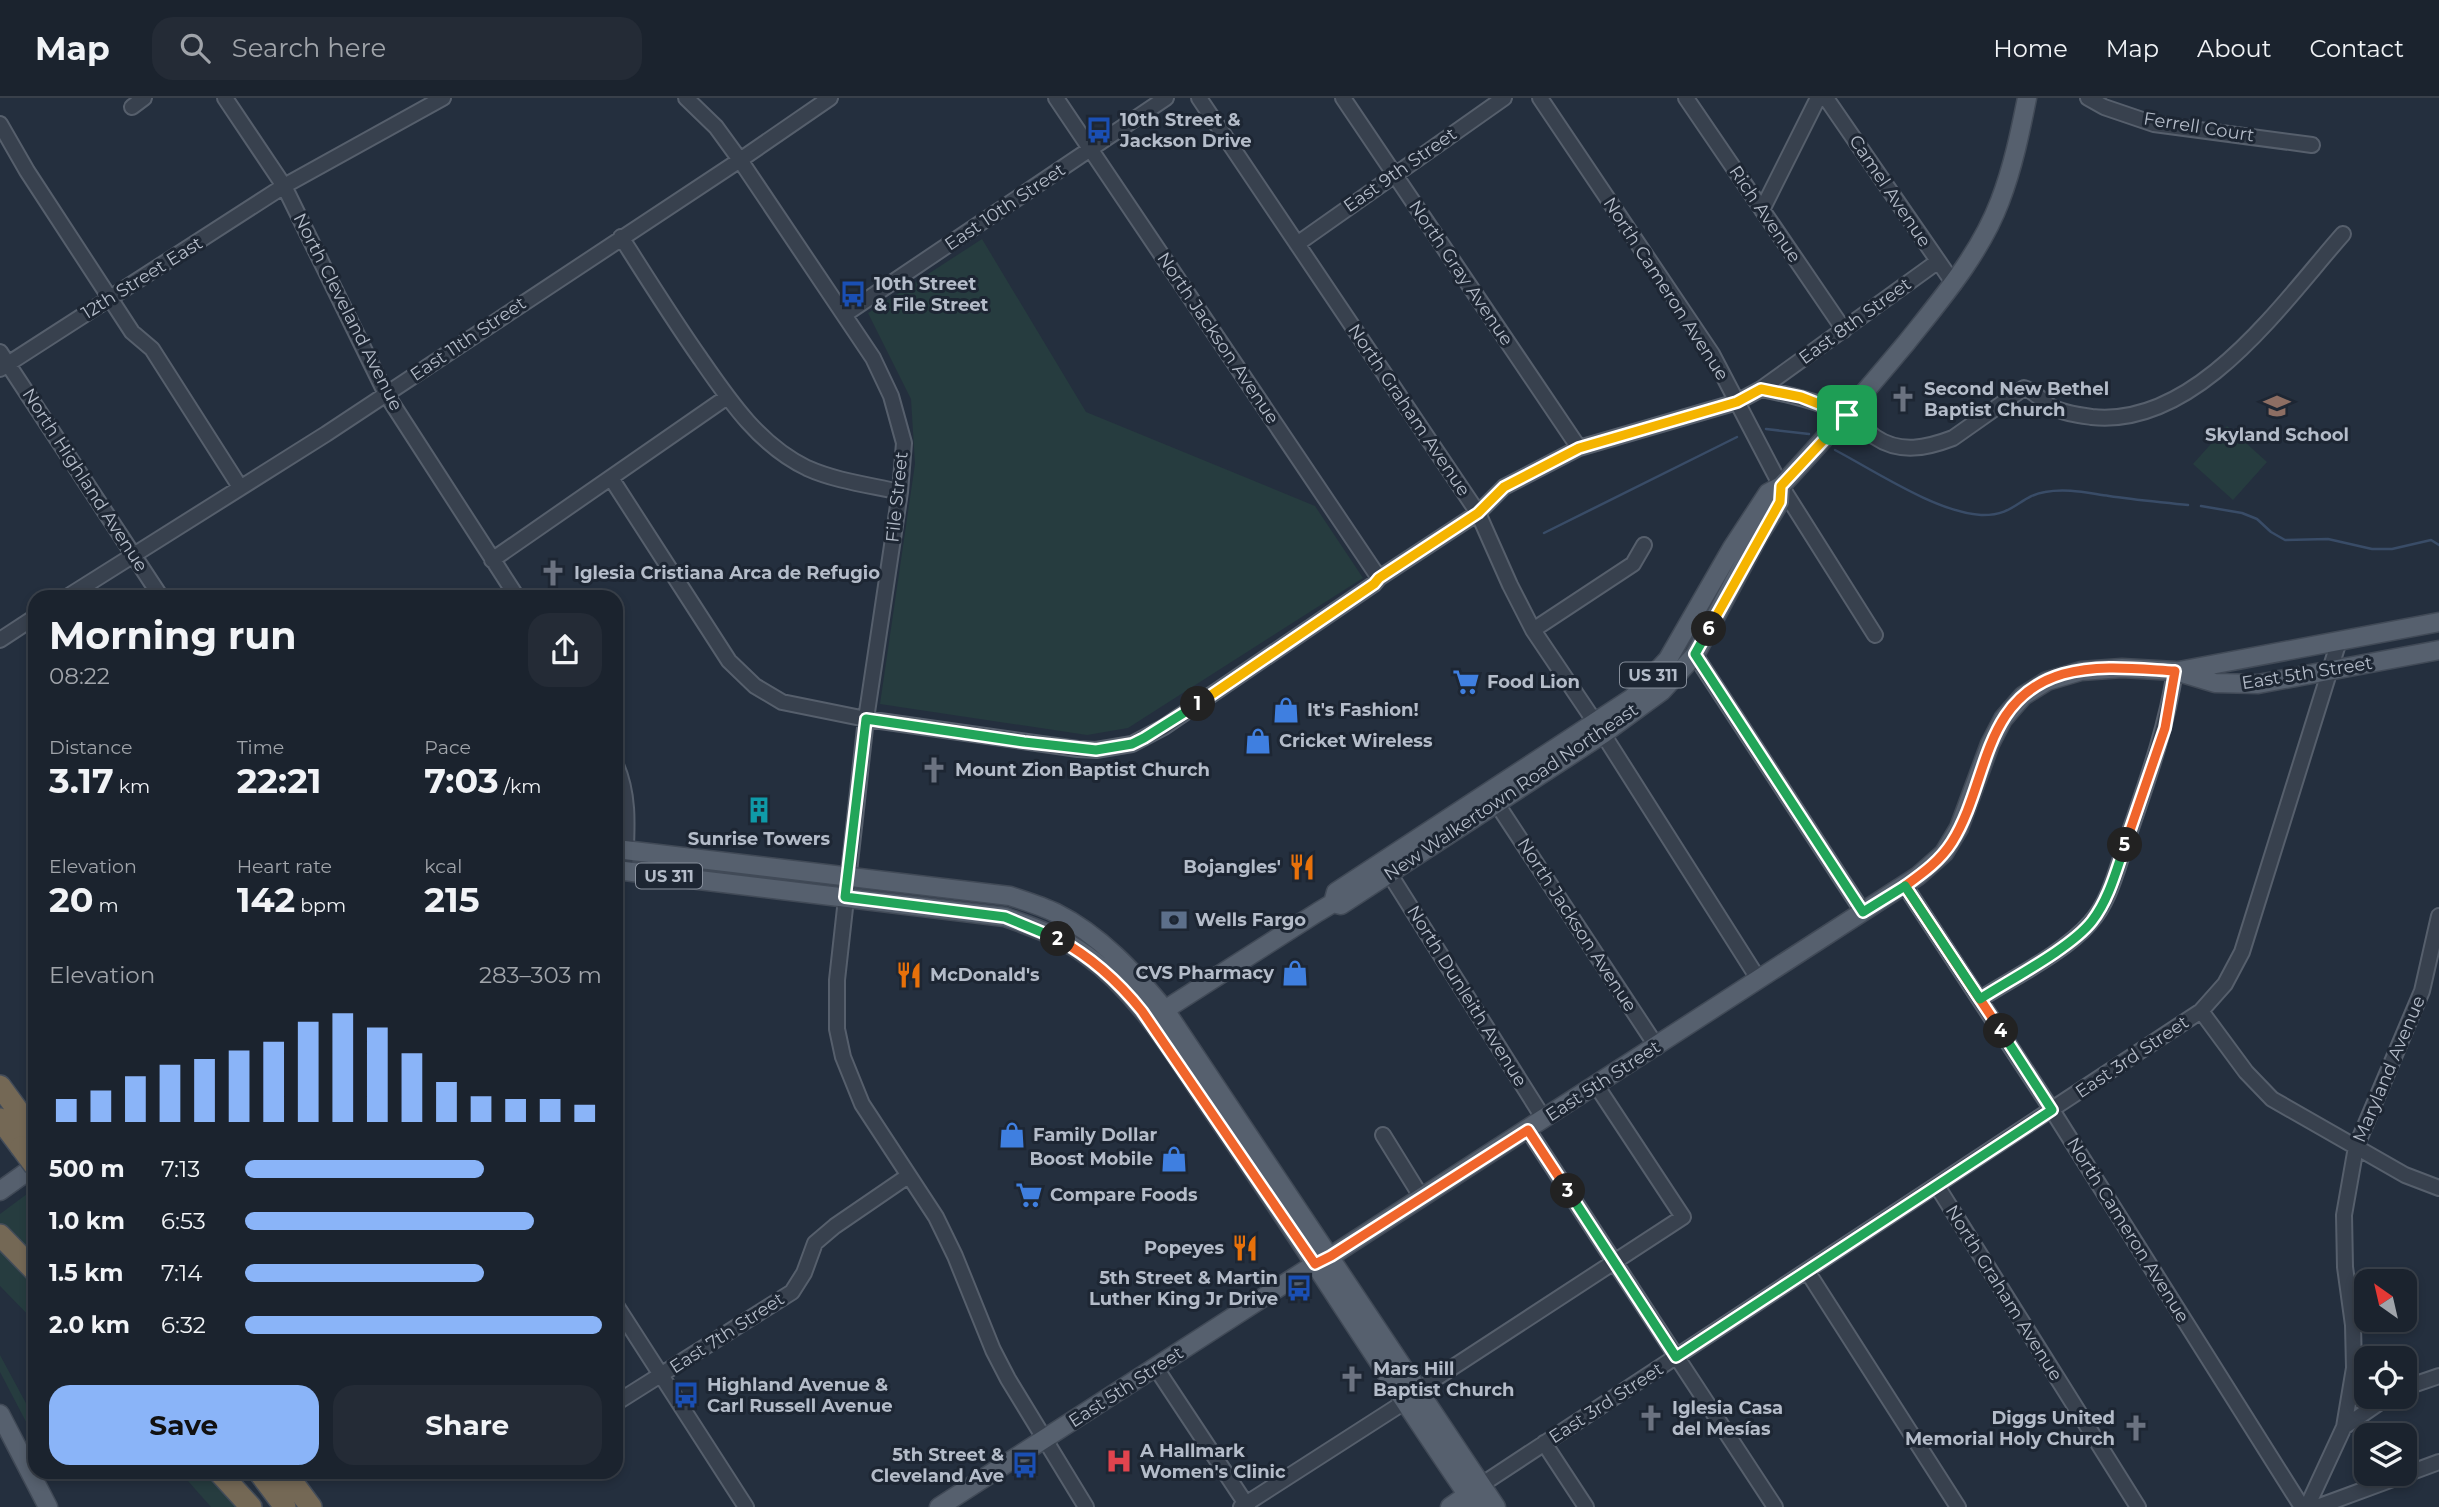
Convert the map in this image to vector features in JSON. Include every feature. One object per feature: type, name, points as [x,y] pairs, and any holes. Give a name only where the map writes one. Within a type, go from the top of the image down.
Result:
[{"type":"highway","points":[[0,1086],[28,1140]]},
{"type":"highway","points":[[1,1122],[28,1140]]},
{"type":"highway","points":[[0,1235],[28,1264]]},
{"type":"highway","points":[[225,1479],[251,1507]]},
{"type":"highway","points":[[265,1479],[285,1507]]},
{"type":"highway","points":[[290,1479],[311,1507]]},
{"type":"main road","name":"New Walkertown Road Northeast","points":[[1333,903],[1341,905],[1497,804],[1599,729],[1668,659],[1716,575],[1768,493],[1781,486],[1847,415],[1954,284],[2000,203],[2016,154],[2026,98]]},
{"type":"main road","name":"New Walkertown Road Northeast","points":[[1149,1020],[1333,903],[1336,892],[1662,691],[1695,654],[1758,537],[1780,502],[1781,486]]},
{"type":"main road","points":[[1695,654],[1694,637],[1722,585],[1716,575]]},
{"type":"main road","name":"East 5th Street","points":[[2175,671],[2439,622]]},
{"type":"main road","name":"East 5th Street","points":[[939,1507],[1905,886],[1936,862],[1952,842],[1967,811],[1996,731],[2012,707],[2023,696],[2047,681],[2081,671],[2122,668],[2175,671],[2215,683],[2244,685],[2439,650]]},
{"type":"main road","name":"US 311","points":[[623,849],[1010,896],[1056,912],[1097,940],[1138,976],[1165,1010]]},
{"type":"main road","name":"US 311","points":[[623,870],[1005,917],[1046,932],[1086,954],[1125,990],[1149,1020]]},
{"type":"main road","points":[[1165,1010],[1475,1496],[1496,1507]]},
{"type":"main road","points":[[1149,1020],[1323,1260]]},
{"type":"main road","points":[[0,1191],[28,1171]]},
{"type":"main road","points":[[0,1203],[28,1183]]},
{"type":"main road","points":[[0,1414],[28,1468]]},
{"type":"main road","points":[[34,1479],[48,1507]]},
{"type":"main road","name":"East 3rd Street","points":[[1450,1507],[1475,1496]]},
{"type":"street","name":"North Cleveland Avenue","points":[[225,98],[285,186],[386,394],[512,590]]},
{"type":"street","name":"12th Street East","points":[[3,361],[111,297],[285,186],[443,98]]},
{"type":"street","name":"File Street","points":[[686,98],[716,127],[740,160],[873,358],[891,396],[904,443],[900,492],[866,719],[848,876]]},
{"type":"street","name":"East 11th Street","points":[[78,590],[386,394],[830,98]]},
{"type":"street","name":"North Jackson Avenue","points":[[1056,98],[1379,578]]},
{"type":"street","name":"East 10th Street","points":[[844,315],[1167,98]]},
{"type":"street","name":"North Graham Avenue","points":[[1199,98],[1478,513],[1533,630],[1759,980]]},
{"type":"street","name":"North Gray Avenue","points":[[1343,98],[1579,448]]},
{"type":"street","name":"East 9th Street","points":[[1297,244],[1394,173],[1504,98]]},
{"type":"street","name":"North Cameron Avenue","points":[[1540,98],[1712,354],[1781,486],[1875,635]]},
{"type":"street","name":"Rich Avenue","points":[[1686,98],[1844,330]]},
{"type":"street","points":[[1762,210],[1818,98]]},
{"type":"street","name":"Camel Avenue","points":[[1826,98],[1954,284]]},
{"type":"street","name":"Ferrell Court","points":[[2088,98],[2104,107],[2154,124],[2312,145]]},
{"type":"street","points":[[0,124],[27,171],[132,332],[152,349],[240,487]]},
{"type":"street","points":[[1761,389],[1801,397],[1847,415],[1887,444],[1905,448],[1940,443],[1953,438],[2024,388],[2058,409],[2093,417],[2125,415],[2164,403],[2204,382],[2232,359],[2343,234]]},
{"type":"street","points":[[621,237],[727,397],[754,428],[792,460],[825,475],[900,492]]},
{"type":"street","name":"East 8th Street","points":[[611,478],[699,616],[741,674],[755,687],[782,702],[866,719],[1096,750],[1132,744],[1164,727],[1478,513],[1504,487],[1579,448],[1737,402],[1761,389],[1937,262]]},
{"type":"street","name":"North Highland Avenue","points":[[3,361],[157,590]]},
{"type":"street","points":[[492,560],[727,397]]},
{"type":"street","points":[[1533,630],[1633,564],[1644,545]]},
{"type":"street","points":[[0,640],[28,622]]},
{"type":"street","name":"East 3rd Street","points":[[1475,1496],[1544,1443],[2201,1011],[2225,984],[2242,951],[2339,641]]},
{"type":"street","points":[[1695,654],[1863,912]]},
{"type":"street","points":[[1980,999],[2066,944],[2091,922],[2101,908],[2165,728],[2175,671]]},
{"type":"street","points":[[623,782],[627,817],[623,838]]},
{"type":"street","name":"North Jackson Avenue","points":[[1497,804],[1657,1046]]},
{"type":"street","name":"North Dunleith Avenue","points":[[1390,873],[1544,1119]]},
{"type":"street","points":[[848,876],[837,984],[837,1029],[843,1057],[862,1104],[946,1236],[993,1350],[1086,1507]]},
{"type":"street","name":"North Cameron Avenue","points":[[1905,886],[2052,1110],[2304,1507]]},
{"type":"street","name":"Maryland Avenue","points":[[2304,1507],[2344,1427],[2354,1368],[2353,1325],[2345,1267],[2344,1215],[2356,1147],[2421,991],[2439,916]]},
{"type":"street","points":[[2201,1011],[2246,1072],[2273,1099],[2405,1175],[2439,1188]]},
{"type":"street","points":[[1156,1368],[1245,1506],[1683,1217],[1596,1085]]},
{"type":"street","points":[[1528,1130],[1775,1507]]},
{"type":"street","points":[[1383,1135],[1422,1198]]},
{"type":"street","name":"East 7th Street","points":[[623,1399],[792,1292],[804,1273],[815,1243],[835,1226],[908,1176]]},
{"type":"street","name":"North Graham Avenue","points":[[1937,1186],[2138,1507]]},
{"type":"street","points":[[1807,1271],[1958,1507]]},
{"type":"street","points":[[623,1316],[746,1507]]},
{"type":"street","points":[[2417,1384],[2439,1376]]},
{"type":"street","points":[[2344,1427],[2370,1409]]},
{"type":"street","points":[[1544,1443],[1586,1507]]},
{"type":"street","points":[[2317,1507],[2439,1462]]},
{"type":"green space","points":[[982,239],[1086,412],[1315,506],[1363,578],[1128,728],[1087,735],[880,704],[915,464],[911,399],[868,313]]},
{"type":"green space","points":[[2227,426],[2267,462],[2233,500],[2193,464]]},
{"type":"green space","points":[[28,1193],[28,1255],[0,1225],[0,1214]]},
{"type":"green space","points":[[0,1243],[28,1273],[28,1315],[0,1286]]},
{"type":"green space","points":[[0,1355],[28,1407],[28,1426],[0,1372]]},
{"type":"green space","points":[[186,1479],[218,1479],[244,1507],[211,1507]]},
{"type":"waterway","points":[[1766,429],[1809,434]]},
{"type":"waterway","points":[[1544,533],[1737,437]]},
{"type":"waterway","points":[[1835,450],[1926,499],[1945,507],[1981,515],[2002,512],[2036,494],[2053,491],[2077,491],[2188,505]]},
{"type":"waterway","points":[[2201,506],[2242,513],[2257,519],[2285,540],[2328,539],[2372,549],[2392,549],[2431,540],[2439,545]]},
{"type":"place","name":"10th Street & Jackson Drive","points":[[1099,130]]},
{"type":"place","name":"10th Street & File Street","points":[[853,294]]},
{"type":"place","name":"Second New Bethel Baptist Church","points":[[1903,399]]},
{"type":"place","name":"Skyland School","points":[[2277,406]]},
{"type":"place","name":"Iglesia Cristiana Arca de Refugio","points":[[553,573]]},
{"type":"place","name":"Food Lion","points":[[1466,682]]},
{"type":"place","name":"It's Fashion!","points":[[1286,710]]},
{"type":"place","name":"Cricket Wireless","points":[[1258,741]]},
{"type":"place","name":"Mount Zion Baptist Church","points":[[934,770]]},
{"type":"place","name":"Sunrise Towers","points":[[759,810]]},
{"type":"place","name":"Bojangles'","points":[[1302,867]]},
{"type":"place","name":"Wells Fargo","points":[[1174,920]]},
{"type":"place","name":"CVS Pharmacy","points":[[1295,973]]},
{"type":"place","name":"McDonald's","points":[[909,975]]},
{"type":"place","name":"Family Dollar","points":[[1012,1135]]},
{"type":"place","name":"Boost Mobile","points":[[1174,1159]]},
{"type":"place","name":"Compare Foods","points":[[1029,1195]]},
{"type":"place","name":"Popeyes","points":[[1245,1248]]},
{"type":"place","name":"5th Street & Martin Luther King Jr Drive","points":[[1299,1288]]},
{"type":"place","name":"Mars Hill Baptist Church","points":[[1352,1379]]},
{"type":"place","name":"Highland Avenue & Carl Russell Avenue","points":[[686,1395]]},
{"type":"place","name":"Iglesia Casa del Mesías","points":[[1651,1418]]},
{"type":"place","name":"Diggs United Memorial Holy Church","points":[[2136,1428]]},
{"type":"place","name":"A Hallmark Women's Clinic","points":[[1119,1461]]},
{"type":"place","name":"5th Street & Cleveland Ave","points":[[1025,1465]]},
{"type":"route","points":[[1847,415],[1781,486],[1780,502],[1758,537],[1695,654],[1863,912],[1905,886],[1980,999],[2066,944],[2091,922],[2108,893],[2169,710],[2175,671],[2102,668],[2062,675],[2035,687],[2012,707],[1996,731],[1967,811],[1952,842],[1936,862],[1905,886],[2052,1110],[1676,1357],[1528,1130],[1315,1264],[1149,1020],[1125,990],[1086,954],[1046,932],[1005,917],[845,897],[866,719],[1078,749],[1096,750],[1132,744],[1164,727],[1478,513],[1504,487],[1579,448],[1737,402],[1761,389],[1801,397],[1847,415]]}]
